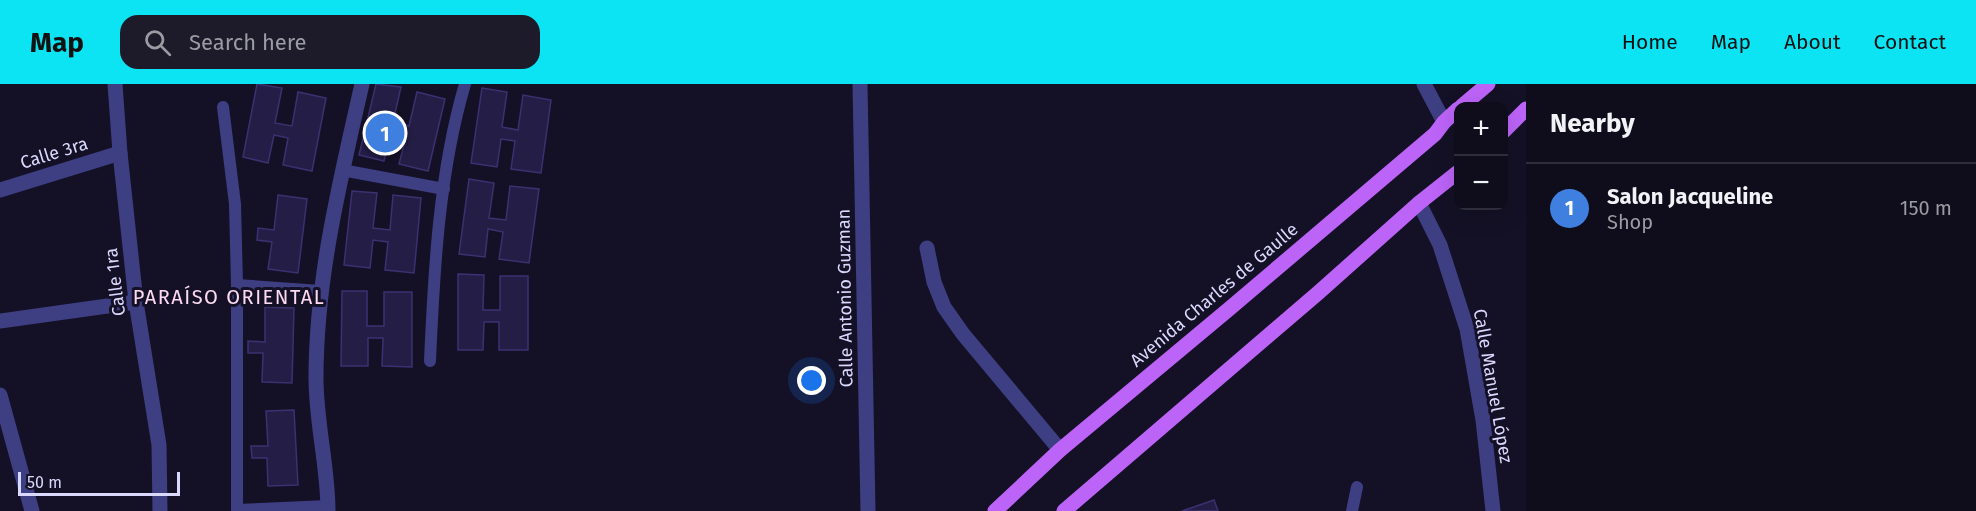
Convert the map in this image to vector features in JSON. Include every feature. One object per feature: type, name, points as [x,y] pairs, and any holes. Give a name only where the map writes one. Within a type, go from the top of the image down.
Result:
[{"type":"main road","name":"Avenida Charles de Gaulle","points":[[1467,102],[1488,84]]},
{"type":"main road","points":[[1508,126],[1526,109]]},
{"type":"main road","name":"Avenida Charles de Gaulle","points":[[995,511],[1060,450],[1435,134],[1454,113]]},
{"type":"main road","points":[[1064,511],[1454,175]]},
{"type":"street","name":"Calle 1ra","points":[[115,84],[136,302],[159,445],[160,511]]},
{"type":"street","points":[[328,509],[316,380],[320,291],[342,170],[362,84]]},
{"type":"street","name":"Calle Antonio Guzman","points":[[860,84],[868,511]]},
{"type":"street","points":[[1424,84],[1444,122]]},
{"type":"street","name":"Calle 3ra","points":[[0,190],[120,153]]},
{"type":"street","name":"Calle Manuel López","points":[[1419,203],[1440,245],[1467,329],[1482,420],[1493,511]]},
{"type":"street","points":[[927,248],[934,282],[944,307],[963,334],[1060,450]]},
{"type":"street","points":[[0,321],[136,302]]},
{"type":"street","points":[[0,394],[32,511]]},
{"type":"lane","points":[[430,361],[434,273],[444,189],[458,107],[465,84]]},
{"type":"lane","points":[[223,107],[235,204],[237,510],[328,509]]},
{"type":"lane","points":[[342,170],[444,189]]},
{"type":"lane","points":[[237,285],[320,291]]},
{"type":"lane","points":[[1352,511],[1358,487]]},
{"type":"building","points":[[257,84],[282,88],[275,123],[292,126],[298,92],[326,98],[312,171],[283,165],[288,138],[274,135],[268,163],[243,157]]},
{"type":"building","points":[[376,84],[401,87],[393,122],[409,126],[417,92],[445,99],[428,171],[399,164],[406,137],[391,134],[384,161],[359,155]]},
{"type":"building","points":[[482,88],[507,92],[502,127],[518,130],[523,95],[551,100],[541,173],[511,169],[515,141],[501,139],[497,167],[471,163]]},
{"type":"building","points":[[469,179],[494,183],[489,218],[506,220],[510,186],[539,189],[529,263],[499,259],[503,232],[488,229],[485,257],[459,254]]},
{"type":"building","points":[[352,191],[377,193],[373,228],[390,230],[393,195],[421,198],[414,273],[385,270],[388,242],[373,240],[370,268],[344,265]]},
{"type":"building","points":[[278,195],[307,199],[298,273],[268,269],[272,242],[257,240],[258,228],[274,230]]},
{"type":"building","points":[[458,274],[484,275],[483,310],[500,310],[500,276],[528,276],[528,350],[499,350],[499,322],[484,322],[483,350],[458,350]]},
{"type":"building","points":[[342,291],[367,291],[367,326],[384,326],[384,292],[412,292],[412,367],[382,366],[383,338],[368,338],[368,366],[341,366]]},
{"type":"building","points":[[265,307],[294,308],[292,383],[262,382],[263,353],[248,353],[248,341],[265,342]]},
{"type":"building","points":[[294,410],[298,485],[268,486],[267,458],[252,458],[251,446],[268,446],[266,411]]},
{"type":"building","points":[[1214,500],[1218,511],[1182,511]]},
{"type":"place","name":"Salon Jacqueline","points":[[385,133]]},
{"type":"district","name":"PARAÍSO ORIENTAL","points":[[229,297]]}]
